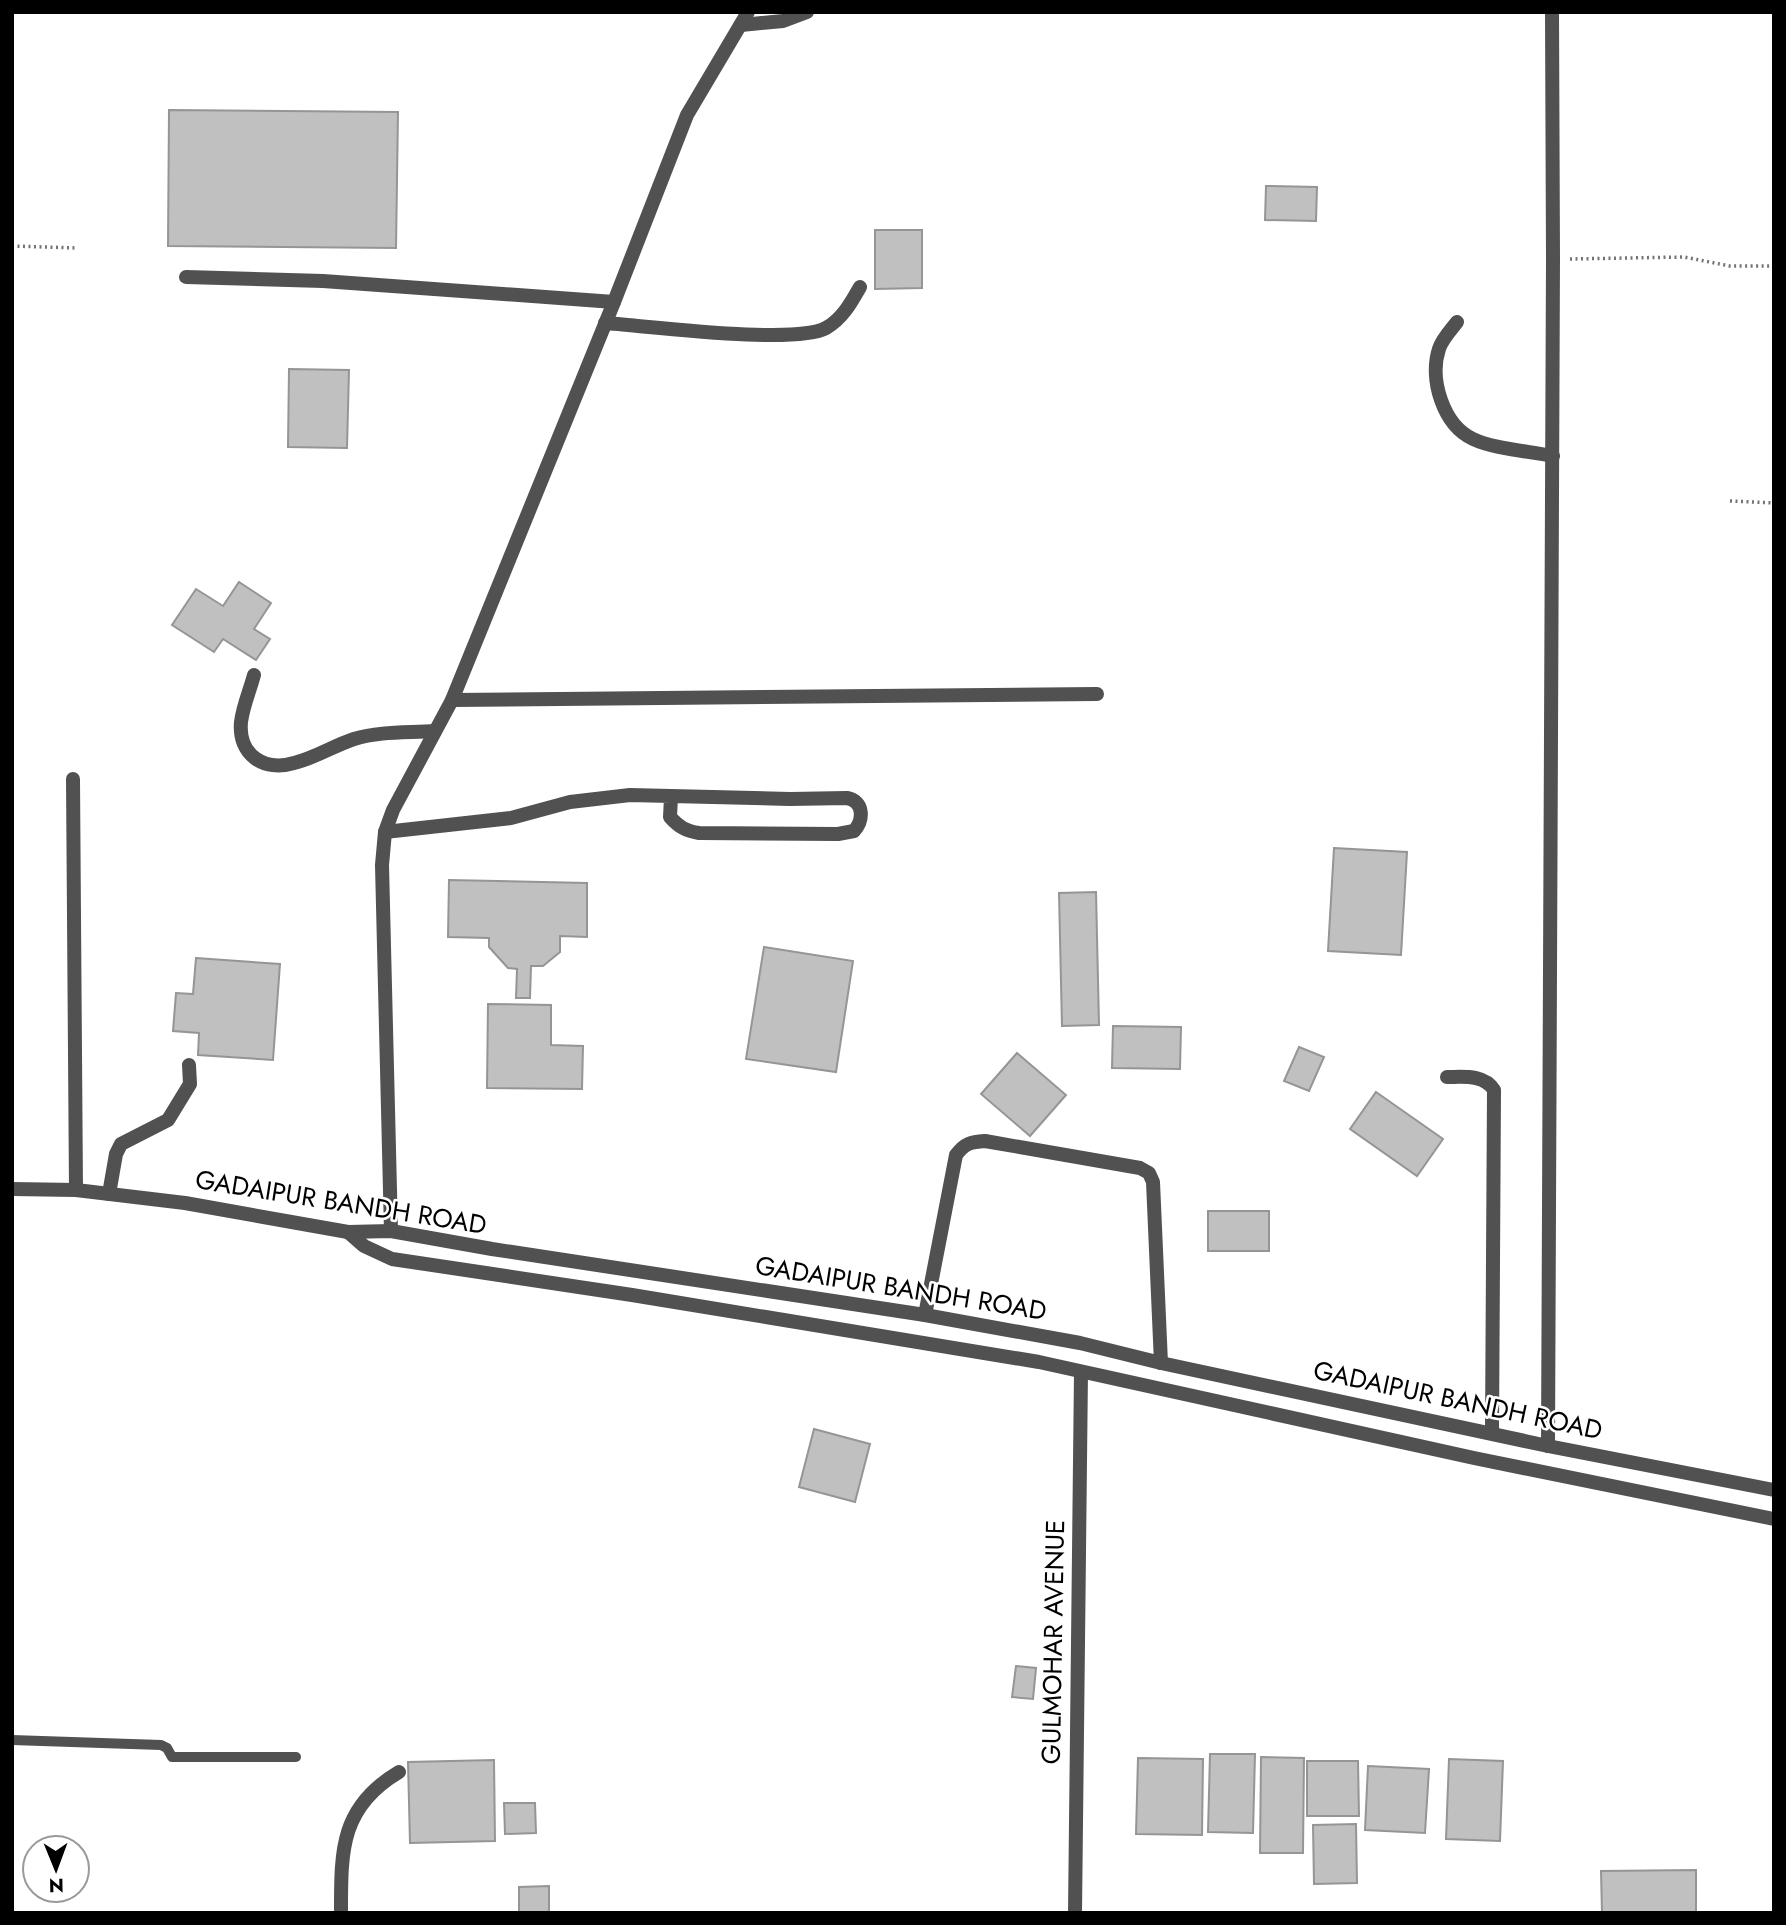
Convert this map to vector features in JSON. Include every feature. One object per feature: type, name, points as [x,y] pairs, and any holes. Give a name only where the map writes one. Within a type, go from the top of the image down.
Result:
[{"type":"street","points":[[390,1231],[382,865],[385,832],[393,810],[452,700],[606,323],[687,115],[745,19],[783,21],[807,12]]},
{"type":"street","points":[[1548,1446],[1553,456],[1552,12]]},
{"type":"street","points":[[186,277],[323,281],[614,302]]},
{"type":"street","points":[[606,323],[758,335],[817,331],[824,329],[846,311],[860,288]]},
{"type":"street","points":[[1457,322],[1439,348],[1436,368],[1443,406],[1453,421],[1463,433],[1483,443],[1553,456]]},
{"type":"street","points":[[254,675],[241,727],[251,756],[260,764],[291,764],[352,740],[373,735],[435,732]]},
{"type":"street","points":[[452,700],[1097,694]]},
{"type":"street","points":[[73,779],[76,1190]]},
{"type":"street","points":[[385,832],[511,818],[570,802],[629,795],[847,798],[858,803],[860,823],[854,831],[838,834],[699,833],[678,826],[670,817],[668,808],[671,797]]},
{"type":"street","points":[[109,1194],[116,1154],[121,1144],[168,1120],[190,1084],[189,1065]]},
{"type":"street","points":[[1447,1077],[1470,1077],[1485,1081],[1494,1090],[1492,1432]]},
{"type":"street","points":[[925,1315],[956,1155],[963,1146],[970,1142],[985,1141],[1140,1168],[1149,1173],[1153,1182],[1161,1363]]},
{"type":"street","name":"GADAIPUR BANDH ROAD","points":[[12,1189],[76,1190],[185,1203],[348,1232],[390,1231],[492,1250],[925,1315],[1080,1343],[1161,1363],[1548,1446],[1774,1490]]},
{"type":"street","points":[[348,1232],[364,1246],[392,1259],[909,1339],[1081,1372],[1474,1458],[1774,1519]]},
{"type":"street","name":"GULMOHAR AVENUE","points":[[1074,1913],[1081,1372]]},
{"type":"street","points":[[341,1913],[344,1842],[350,1824],[363,1801],[378,1785],[399,1772]]},
{"type":"lane","points":[[12,1740],[161,1745],[176,1757],[296,1757]]},
{"type":"path","points":[[12,246],[78,248]]},
{"type":"path","points":[[1553,259],[1684,257],[1735,267],[1774,266]]},
{"type":"path","points":[[1730,501],[1774,503]]},
{"type":"building","points":[[169,110],[398,112],[396,248],[168,246]]},
{"type":"building","points":[[1266,186],[1317,187],[1316,221],[1265,220]]},
{"type":"building","points":[[875,230],[922,230],[922,288],[875,289]]},
{"type":"building","points":[[289,369],[349,370],[347,448],[288,447]]},
{"type":"building","points":[[239,582],[271,603],[254,629],[270,639],[256,660],[223,639],[214,652],[172,625],[196,589],[223,606]]},
{"type":"building","points":[[1334,848],[1407,852],[1401,955],[1328,951]]},
{"type":"building","points":[[449,880],[587,883],[587,937],[560,936],[560,952],[543,966],[531,966],[530,998],[516,998],[517,969],[508,968],[489,947],[489,938],[448,937]]},
{"type":"building","points":[[1096,892],[1099,1025],[1062,1026],[1059,893]]},
{"type":"building","points":[[764,947],[853,961],[836,1072],[746,1059]]},
{"type":"building","points":[[196,958],[280,964],[273,1060],[198,1055],[199,1033],[173,1031],[176,993],[193,994]]},
{"type":"building","points":[[488,1004],[551,1005],[551,1045],[583,1046],[582,1089],[487,1088]]},
{"type":"building","points":[[1113,1026],[1181,1027],[1180,1069],[1112,1068]]},
{"type":"building","points":[[1299,1047],[1324,1057],[1309,1091],[1284,1081]]},
{"type":"building","points":[[1017,1053],[1066,1095],[1030,1136],[981,1094]]},
{"type":"building","points":[[1376,1092],[1443,1139],[1417,1176],[1350,1129]]},
{"type":"building","points":[[1208,1211],[1269,1211],[1269,1251],[1208,1251]]},
{"type":"building","points":[[814,1429],[870,1444],[855,1502],[799,1487]]},
{"type":"building","points":[[1016,1666],[1036,1668],[1033,1699],[1012,1697]]},
{"type":"building","points":[[1210,1754],[1255,1754],[1253,1833],[1208,1832]]},
{"type":"building","points":[[1261,1757],[1304,1758],[1303,1853],[1260,1853]]},
{"type":"building","points":[[1138,1758],[1203,1759],[1202,1835],[1136,1834]]},
{"type":"building","points":[[1449,1759],[1503,1761],[1500,1841],[1446,1839]]},
{"type":"building","points":[[494,1760],[495,1841],[410,1843],[408,1762]]},
{"type":"building","points":[[1307,1761],[1358,1761],[1359,1816],[1307,1816]]},
{"type":"building","points":[[1368,1766],[1429,1769],[1425,1833],[1365,1830]]},
{"type":"building","points":[[504,1803],[535,1803],[536,1833],[505,1834]]},
{"type":"building","points":[[1356,1824],[1357,1883],[1314,1884],[1313,1825]]},
{"type":"building","points":[[1696,1870],[1696,1913],[1602,1913],[1601,1871]]},
{"type":"building","points":[[549,1886],[549,1913],[519,1913],[519,1887]]}]
